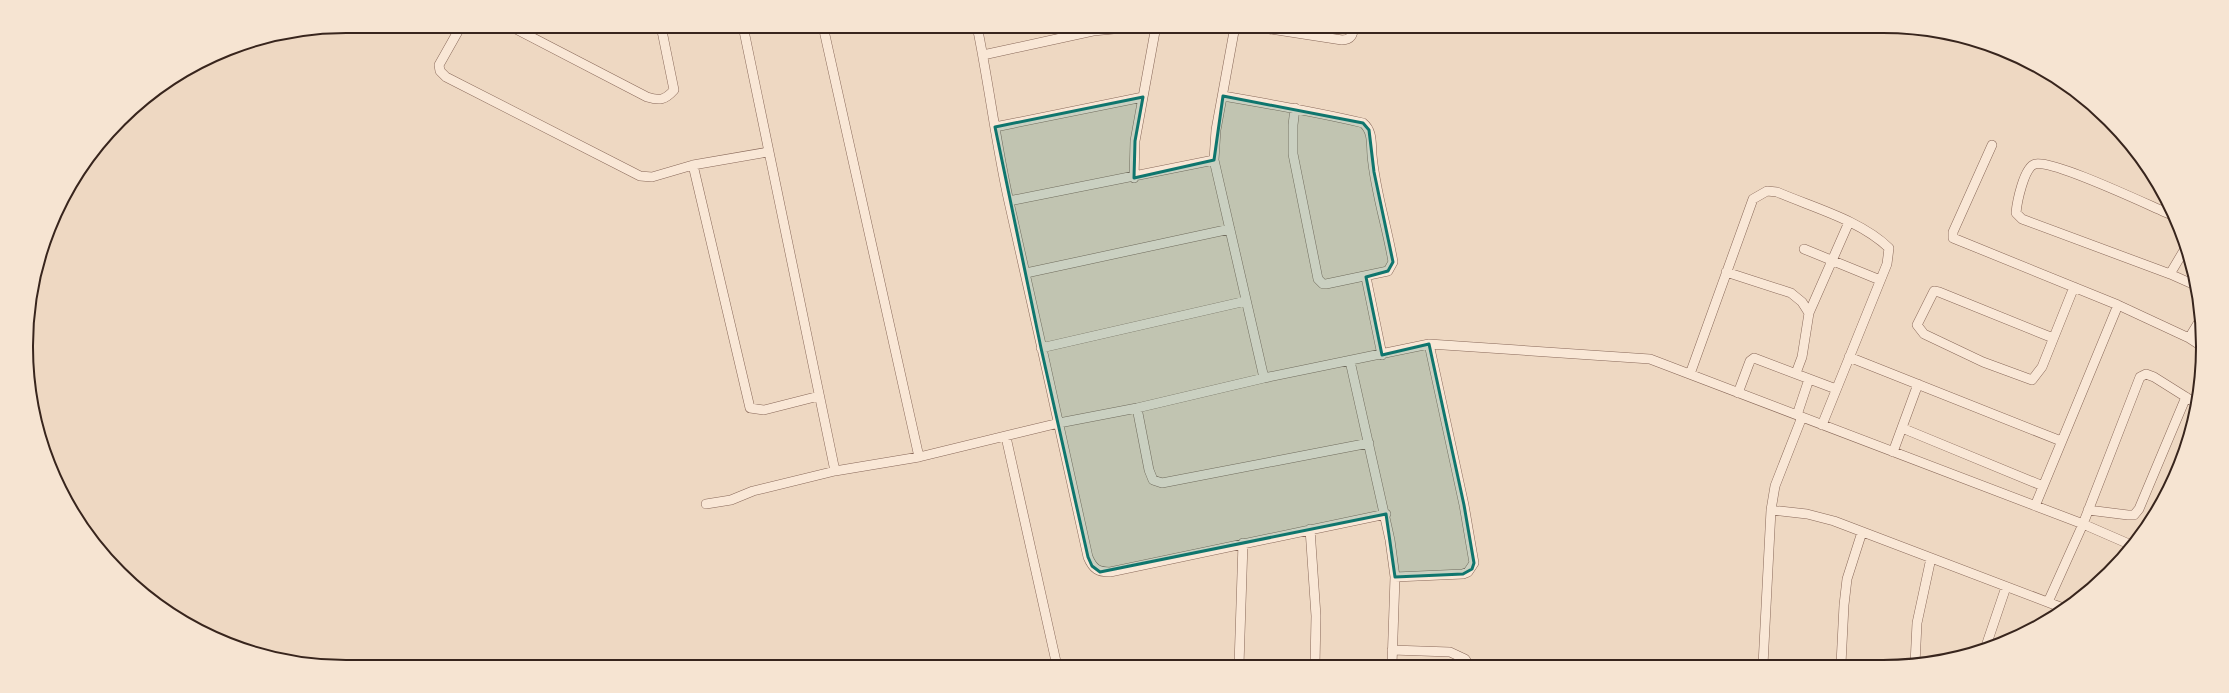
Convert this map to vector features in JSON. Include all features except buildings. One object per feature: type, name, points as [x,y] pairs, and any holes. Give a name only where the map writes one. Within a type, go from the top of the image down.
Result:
[{"type":"street","points":[[457,33],[439,66],[440,71],[446,78],[640,176],[652,178],[693,165],[768,152]]},
{"type":"street","points":[[523,33],[647,98],[658,101],[667,97],[674,90],[662,33]]},
{"type":"street","points":[[745,33],[768,152],[835,470]]},
{"type":"street","points":[[825,33],[918,457]]},
{"type":"street","points":[[978,33],[1009,201],[1026,273],[1040,348],[1059,423],[1088,557],[1092,566],[1100,572],[1110,572],[1243,542],[1386,514]]},
{"type":"street","points":[[983,56],[1084,33]]},
{"type":"street","points":[[1134,178],[1136,141],[1155,33]]},
{"type":"street","points":[[1234,33],[1216,130],[1214,160],[1264,378]]},
{"type":"street","points":[[1296,33],[1342,40],[1347,40],[1352,36],[1353,33]]},
{"type":"street","points":[[1223,96],[1295,108],[1363,123],[1369,130],[1374,172],[1393,262],[1388,271],[1366,277],[1326,284],[1323,284],[1318,279],[1293,154],[1295,108]]},
{"type":"street","points":[[995,127],[1144,97]]},
{"type":"street","points":[[1992,144],[1953,232],[1953,238],[2118,305],[2196,342]]},
{"type":"street","points":[[1009,201],[1134,178],[1214,160]]},
{"type":"street","points":[[2166,212],[2084,177],[2044,163],[2035,164],[2029,168],[2017,201],[2016,213],[2022,219],[2189,283]]},
{"type":"street","points":[[693,165],[750,408],[764,410],[819,396]]},
{"type":"street","points":[[1690,374],[1753,199],[1767,191],[1777,192],[1849,222],[1879,239],[1889,248],[1887,264],[1822,425]]},
{"type":"street","points":[[1796,373],[1802,357],[1809,313],[1849,222]]},
{"type":"street","points":[[1026,273],[1230,229]]},
{"type":"street","points":[[1804,249],[1880,280]]},
{"type":"street","points":[[2170,274],[2182,254]]},
{"type":"street","points":[[1726,272],[1791,293],[1802,302],[1809,313]]},
{"type":"street","points":[[1366,277],[1382,354]]},
{"type":"street","points":[[2053,338],[1934,291],[1930,296],[1917,325],[1924,334],[1983,362],[2032,380],[2042,367],[2074,287]]},
{"type":"street","points":[[1040,348],[1246,301]]},
{"type":"street","points":[[2034,506],[2118,305]]},
{"type":"street","points":[[2189,338],[2195,328]]},
{"type":"street","points":[[1394,577],[1463,574],[1468,572],[1474,563],[1464,505],[1429,344]]},
{"type":"street","points":[[706,504],[731,500],[753,491],[835,470],[918,457],[1059,423],[1136,408],[1264,378],[1350,362],[1429,344],[1650,359],[2083,524],[2127,543]]},
{"type":"street","points":[[1849,357],[2061,441]]},
{"type":"street","points":[[1738,393],[1750,361],[1754,358],[1836,389]]},
{"type":"street","points":[[1350,362],[1386,514],[1394,577],[1392,660]]},
{"type":"street","points":[[2048,602],[2083,524],[2140,377],[2146,374],[2154,377],[2191,400]]},
{"type":"street","points":[[1763,660],[1771,510],[1775,486],[1799,416],[1809,379]]},
{"type":"street","points":[[1893,452],[1918,384]]},
{"type":"street","points":[[2088,510],[2134,515],[2139,509],[2186,397]]},
{"type":"street","points":[[1136,408],[1149,470],[1153,480],[1162,483],[1369,443]]},
{"type":"street","points":[[1902,428],[2043,486]]},
{"type":"street","points":[[1006,437],[1056,660]]},
{"type":"street","points":[[1771,510],[1807,514],[1862,532],[2058,606]]},
{"type":"street","points":[[1310,529],[1316,616],[1315,660]]},
{"type":"street","points":[[1841,660],[1847,580],[1862,532]]},
{"type":"street","points":[[1239,660],[1243,542]]},
{"type":"street","points":[[1915,658],[1917,623],[1931,558]]},
{"type":"street","points":[[1988,641],[2006,587]]},
{"type":"street","points":[[1392,650],[1450,652],[1466,660]]},
{"type":"highlighted area","points":[[1223,96],[1363,123],[1369,130],[1374,172],[1393,262],[1388,271],[1366,277],[1382,355],[1429,344],[1464,505],[1474,563],[1472,569],[1463,574],[1395,577],[1386,514],[1100,572],[1092,566],[1088,557],[1041,348],[995,127],[1143,97],[1135,141],[1134,178],[1214,160]]}]
